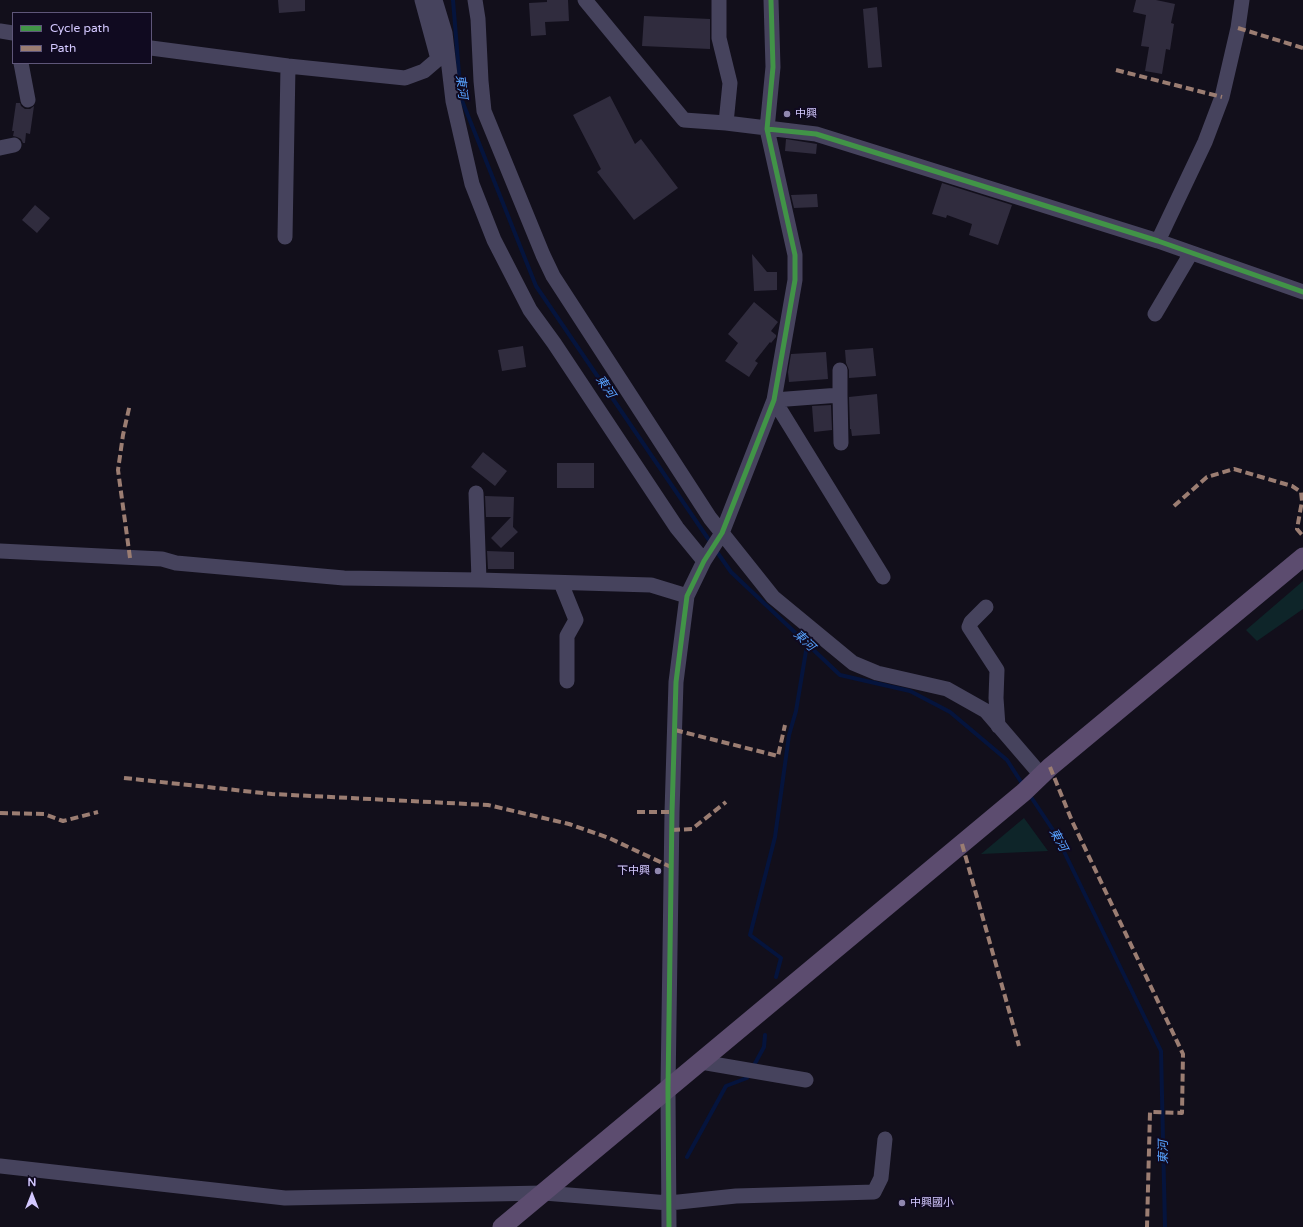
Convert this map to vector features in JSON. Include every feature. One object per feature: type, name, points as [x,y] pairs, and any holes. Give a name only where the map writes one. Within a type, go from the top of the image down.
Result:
[{"type":"main road","points":[[502,1227],[1024,792],[1041,775],[1303,557]]},
{"type":"street","points":[[152,48],[288,66],[405,78],[424,71],[438,59],[422,0]]},
{"type":"street","points":[[435,0],[445,33],[453,101],[472,184],[494,240],[530,310],[554,343],[677,528],[704,561]]},
{"type":"street","points":[[475,0],[478,19],[480,81],[484,111],[543,256],[553,276],[710,518],[773,597],[853,663],[878,673],[947,689],[986,711],[1041,775]]},
{"type":"street","points":[[585,0],[684,120],[726,123],[816,134],[1158,242],[1303,292]]},
{"type":"street","points":[[719,0],[719,38],[730,83],[726,123]]},
{"type":"street","points":[[669,1227],[668,1089],[671,867],[676,682],[687,596],[704,561],[722,532],[774,400],[795,280],[795,255],[767,129],[773,67],[771,0]]},
{"type":"street","points":[[1158,242],[1205,142],[1222,97],[1238,28],[1242,0]]},
{"type":"street","points":[[0,31],[12,33]]},
{"type":"street","points":[[21,64],[28,100]]},
{"type":"street","points":[[285,237],[288,66]]},
{"type":"street","points":[[1155,314],[1191,253]]},
{"type":"street","points":[[840,370],[841,443]]},
{"type":"street","points":[[774,400],[840,396]]},
{"type":"street","points":[[774,400],[883,577]]},
{"type":"street","points":[[476,493],[479,580]]},
{"type":"street","points":[[0,551],[162,559],[176,563],[344,578],[479,580],[651,586],[687,596]]},
{"type":"street","points":[[561,583],[576,620],[567,636],[567,681]]},
{"type":"street","points":[[986,607],[969,627],[997,670],[996,698],[998,726]]},
{"type":"street","points":[[700,1062],[806,1080]]},
{"type":"street","points":[[0,1166],[285,1198],[544,1193],[669,1203],[736,1196],[874,1192],[881,1178],[885,1139]]},
{"type":"green space","points":[[1303,581],[1303,609],[1257,641],[1246,630]]},
{"type":"green space","points":[[1024,818],[1048,851],[981,854]]},
{"type":"building","points":[[278,0],[305,0],[305,11],[279,13]]},
{"type":"building","points":[[547,0],[568,0],[569,21],[545,22],[546,35],[531,36],[529,3],[547,2]]},
{"type":"building","points":[[1136,0],[1156,0],[1175,4],[1171,23],[1174,24],[1170,50],[1166,49],[1162,74],[1145,71],[1149,47],[1141,46],[1146,15],[1133,12]]},
{"type":"building","points":[[877,7],[882,67],[868,68],[863,9]]},
{"type":"building","points":[[644,16],[710,19],[710,49],[642,46]]},
{"type":"building","points":[[610,96],[635,144],[641,139],[678,188],[634,220],[597,172],[601,169],[573,115]]},
{"type":"building","points":[[16,103],[20,103],[25,109],[30,109],[34,106],[30,134],[26,133],[25,143],[23,143],[21,139],[13,136],[14,131],[12,131]]},
{"type":"building","points":[[786,139],[817,144],[816,154],[785,151]]},
{"type":"building","points":[[942,183],[1012,205],[998,245],[969,235],[972,224],[947,215],[946,218],[932,214]]},
{"type":"building","points":[[817,194],[818,207],[794,208],[791,195]]},
{"type":"building","points":[[35,205],[50,218],[37,233],[22,220]]},
{"type":"building","points":[[752,254],[767,272],[777,272],[777,290],[754,291]]},
{"type":"building","points":[[754,302],[778,322],[771,331],[776,335],[776,337],[771,343],[770,342],[755,361],[758,363],[749,377],[725,361],[738,343],[728,334]]},
{"type":"building","points":[[523,346],[526,367],[502,371],[498,350]]},
{"type":"building","points":[[873,348],[876,376],[849,378],[845,350]]},
{"type":"building","points":[[826,352],[828,379],[789,382],[788,372],[791,354]]},
{"type":"building","points":[[877,394],[880,434],[852,436],[850,429],[849,397]]},
{"type":"building","points":[[831,405],[832,430],[814,432],[812,406]]},
{"type":"building","points":[[483,452],[507,471],[495,486],[471,467]]},
{"type":"building","points":[[557,463],[594,463],[594,488],[557,488]]},
{"type":"building","points":[[485,496],[514,497],[513,527],[518,532],[501,548],[491,538],[511,517],[486,517]]},
{"type":"building","points":[[487,551],[514,552],[514,569],[488,569]]},
{"type":"waterway","name":"東河","points":[[453,0],[461,98],[536,286],[711,543]]},
{"type":"waterway","name":"東河","points":[[715,549],[731,572],[840,675],[910,691],[950,712],[1007,760],[1023,785]]},
{"type":"waterway","points":[[776,977],[781,958],[750,935],[775,837],[789,735],[796,711],[807,645]]},
{"type":"waterway","name":"東河","points":[[1029,794],[1055,833],[1161,1051],[1165,1227]]},
{"type":"waterway","points":[[753,1067],[764,1047],[765,1035]]},
{"type":"waterway","points":[[687,1157],[726,1086],[747,1078],[750,1073]]},
{"type":"marked path","points":[[1238,28],[1303,48]]},
{"type":"marked path","points":[[1116,70],[1222,97]]},
{"type":"marked path","points":[[130,404],[123,435],[118,470],[130,558]]},
{"type":"marked path","points":[[1174,506],[1207,477],[1234,469],[1292,486],[1301,492],[1302,501],[1297,529],[1303,536]]},
{"type":"marked path","points":[[675,730],[778,756],[785,725]]},
{"type":"marked path","points":[[1050,767],[1072,821],[1183,1054],[1182,1113],[1150,1112],[1147,1227]]},
{"type":"marked path","points":[[124,778],[272,794],[488,805],[569,824],[609,838],[671,867]]},
{"type":"marked path","points":[[672,830],[692,829],[726,802]]},
{"type":"marked path","points":[[0,813],[44,814],[63,821],[98,812]]},
{"type":"marked path","points":[[637,812],[672,812]]},
{"type":"marked path","points":[[962,844],[1019,1046]]},
{"type":"cycle path","points":[[669,1227],[668,1089],[672,812],[676,682],[687,596],[704,561],[722,533],[774,400],[795,280],[795,255],[767,129],[773,67],[771,0]]},
{"type":"cycle path","points":[[767,129],[816,134],[1158,241],[1303,292]]},
{"type":"place","name":"中興","points":[[787,114]]},
{"type":"place","name":"下中興","points":[[658,871]]},
{"type":"place","name":"中興國小","points":[[902,1203]]}]
